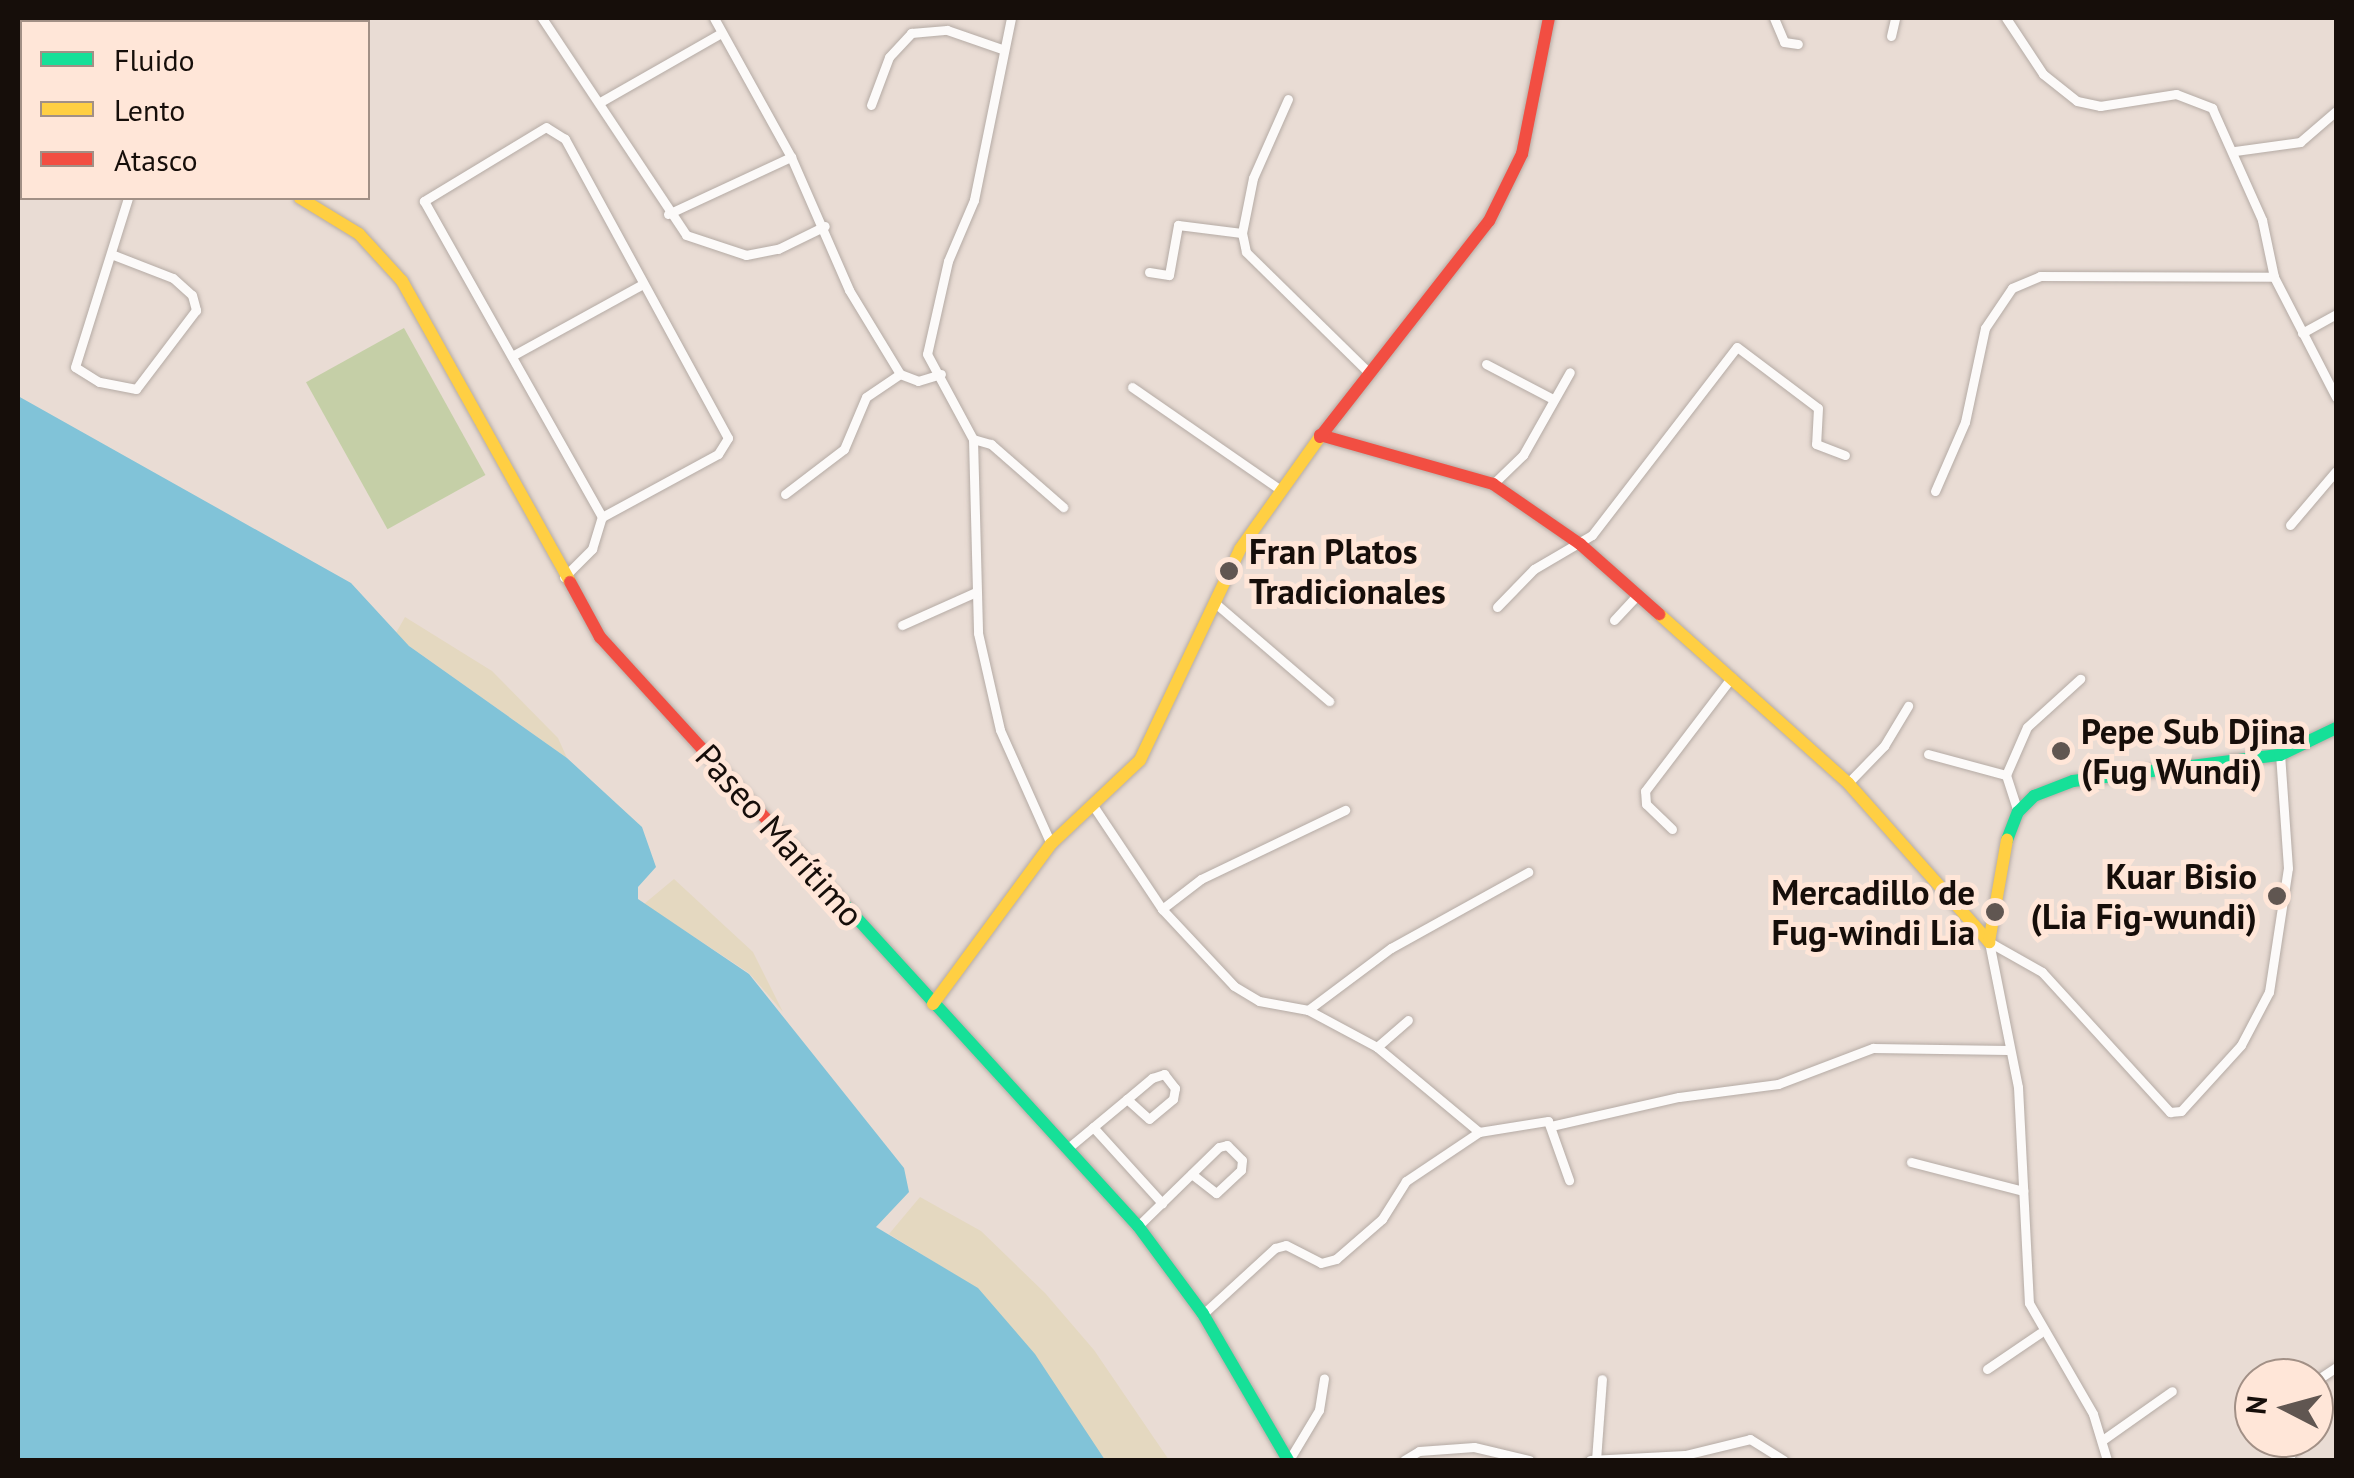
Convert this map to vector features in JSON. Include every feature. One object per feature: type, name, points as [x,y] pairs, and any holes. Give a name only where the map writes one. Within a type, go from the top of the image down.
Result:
[{"type":"street","points":[[544,18],[602,102],[668,214],[686,236],[746,255],[778,249],[825,226]]},
{"type":"street","points":[[714,18],[791,156],[825,226],[849,290],[900,374],[918,381],[941,374]]},
{"type":"street","points":[[1011,18],[974,200],[948,261],[927,349],[973,439],[976,592],[1000,730],[1051,844]]},
{"type":"street","points":[[934,1004],[1051,844],[1118,786],[1158,731],[1214,602],[1281,490],[1367,371],[1489,221],[1509,186],[1528,134],[1549,18]]},
{"type":"street","points":[[1774,18],[1784,42],[1798,44]]},
{"type":"street","points":[[1891,36],[1895,18]]},
{"type":"street","points":[[2006,18],[2063,93],[2100,106],[2157,94],[2196,97],[2212,108],[2235,152],[2262,220],[2274,277],[2336,398]]},
{"type":"street","points":[[871,105],[889,57],[911,33],[947,30],[1002,49]]},
{"type":"street","points":[[602,102],[721,33]]},
{"type":"street","points":[[1288,98],[1253,178],[1242,232],[1253,263],[1367,371]]},
{"type":"street","points":[[2235,152],[2300,142],[2336,111]]},
{"type":"street","points":[[564,577],[592,550],[602,517],[718,454],[728,438],[565,139],[556,129],[536,131],[424,202],[602,517]]},
{"type":"street","points":[[668,214],[791,156]]},
{"type":"street","points":[[111,254],[173,278],[192,296],[196,310],[136,389],[98,382],[75,367],[127,200]]},
{"type":"street","name":"Paseo Marítimo","points":[[303,200],[358,234],[402,281],[600,637],[1138,1226],[1203,1314],[1288,1460]]},
{"type":"street","points":[[1149,272],[1169,275],[1178,225],[1242,232]]},
{"type":"street","points":[[1935,491],[1965,422],[1986,328],[2012,288],[2040,276],[2274,277]]},
{"type":"street","points":[[512,356],[643,284]]},
{"type":"street","points":[[2302,333],[2336,314]]},
{"type":"street","points":[[1497,607],[1534,569],[1580,544],[1738,346],[1818,408],[1816,444],[1845,455]]},
{"type":"street","points":[[1486,364],[1553,399]]},
{"type":"street","points":[[1493,484],[1522,455],[1570,372]]},
{"type":"street","points":[[786,494],[844,449],[866,397],[900,374]]},
{"type":"street","points":[[1132,387],[1281,490]]},
{"type":"street","points":[[1320,435],[1493,484],[1580,544],[1848,783],[1989,942],[2042,972],[2170,1112],[2181,1112],[2241,1045],[2270,992],[2288,868],[2280,755]]},
{"type":"street","points":[[973,439],[990,444],[1064,507]]},
{"type":"street","points":[[2290,525],[2336,471]]},
{"type":"street","points":[[902,624],[976,592]]},
{"type":"street","points":[[1614,620],[1636,596]]},
{"type":"street","points":[[1214,602],[1329,701]]},
{"type":"street","points":[[1672,830],[1646,804],[1646,791],[1732,677]]},
{"type":"street","points":[[2018,812],[2006,775],[2033,720],[2080,679]]},
{"type":"street","points":[[1848,783],[1884,746],[1908,706]]},
{"type":"street","points":[[2107,1460],[2104,1439],[2040,1332],[2028,1303],[2018,1087],[1989,942],[2005,845],[2018,812],[2034,796],[2073,781],[2280,755],[2336,728]]},
{"type":"street","points":[[1928,754],[2006,775]]},
{"type":"street","points":[[1094,807],[1162,909],[1234,986],[1259,1001],[1308,1010],[1377,1047],[1479,1132]]},
{"type":"street","points":[[1162,909],[1201,879],[1345,810]]},
{"type":"street","points":[[1308,1010],[1391,948],[1528,872]]},
{"type":"street","points":[[1377,1047],[1408,1020]]},
{"type":"street","points":[[1203,1314],[1275,1248],[1286,1245],[1322,1263],[1336,1259],[1382,1219],[1406,1181],[1479,1132],[1551,1126],[1778,1084],[1873,1048],[2008,1050]]},
{"type":"street","points":[[1068,1148],[1126,1099],[1161,1074],[1175,1088],[1173,1099],[1148,1119],[1126,1099]]},
{"type":"street","points":[[1093,1126],[1162,1203]]},
{"type":"street","points":[[1551,1126],[1569,1180]]},
{"type":"street","points":[[1138,1226],[1192,1174],[1223,1145],[1242,1160],[1241,1170],[1216,1192],[1192,1174]]},
{"type":"street","points":[[1911,1162],[2023,1190]]},
{"type":"street","points":[[1988,1369],[2040,1332]]},
{"type":"street","points":[[1288,1460],[1320,1410],[1324,1378]]},
{"type":"street","points":[[1602,1379],[1593,1460],[1686,1454],[1750,1439],[1784,1460]]},
{"type":"street","points":[[2104,1439],[2172,1391]]},
{"type":"street","points":[[1404,1460],[1440,1448],[1474,1447],[1529,1460]]},
{"type":"green space","points":[[404,328],[485,475],[387,529],[306,382]]},
{"type":"sand","points":[[405,617],[492,671],[558,738],[567,758],[409,646],[396,633]]},
{"type":"sand","points":[[674,879],[753,952],[783,1012],[749,973],[644,904]]},
{"type":"sand","points":[[920,1197],[981,1231],[1045,1293],[1094,1350],[1169,1460],[1105,1460],[978,1289],[889,1234]]},
{"type":"water","points":[[18,396],[351,583],[409,646],[567,758],[642,827],[656,867],[638,887],[638,899],[749,974],[904,1168],[909,1192],[876,1227],[978,1288],[1035,1354],[1105,1460],[18,1460]]},
{"type":"traffic: fast","points":[[2007,840],[2018,812],[2034,796],[2073,781],[2280,755],[2336,728]]},
{"type":"traffic: fast","points":[[843,903],[1138,1226],[1203,1314],[1288,1460]]},
{"type":"traffic: slow","points":[[303,200],[359,234],[402,281],[570,582]]},
{"type":"traffic: slow","points":[[933,1004],[1051,844],[1140,760],[1240,549],[1320,437]]},
{"type":"traffic: slow","points":[[1659,614],[1848,783],[1989,942],[2007,840]]},
{"type":"traffic: jam","points":[[1320,437],[1489,221],[1522,154],[1549,18]]},
{"type":"traffic: jam","points":[[1320,435],[1493,484],[1580,544],[1659,614]]},
{"type":"traffic: jam","points":[[570,582],[600,637],[843,903]]},
{"type":"place","name":"Fran Platos Tradicionales","points":[[1229,571]]},
{"type":"place","name":"Pepe Sub Djina (Fug Wundi)","points":[[2061,751]]},
{"type":"place","name":"Kuar Bisio (Lia Fig-wundi)","points":[[2277,896]]},
{"type":"place","name":"Mercadillo de Fug-windi Lia","points":[[1995,912]]}]
